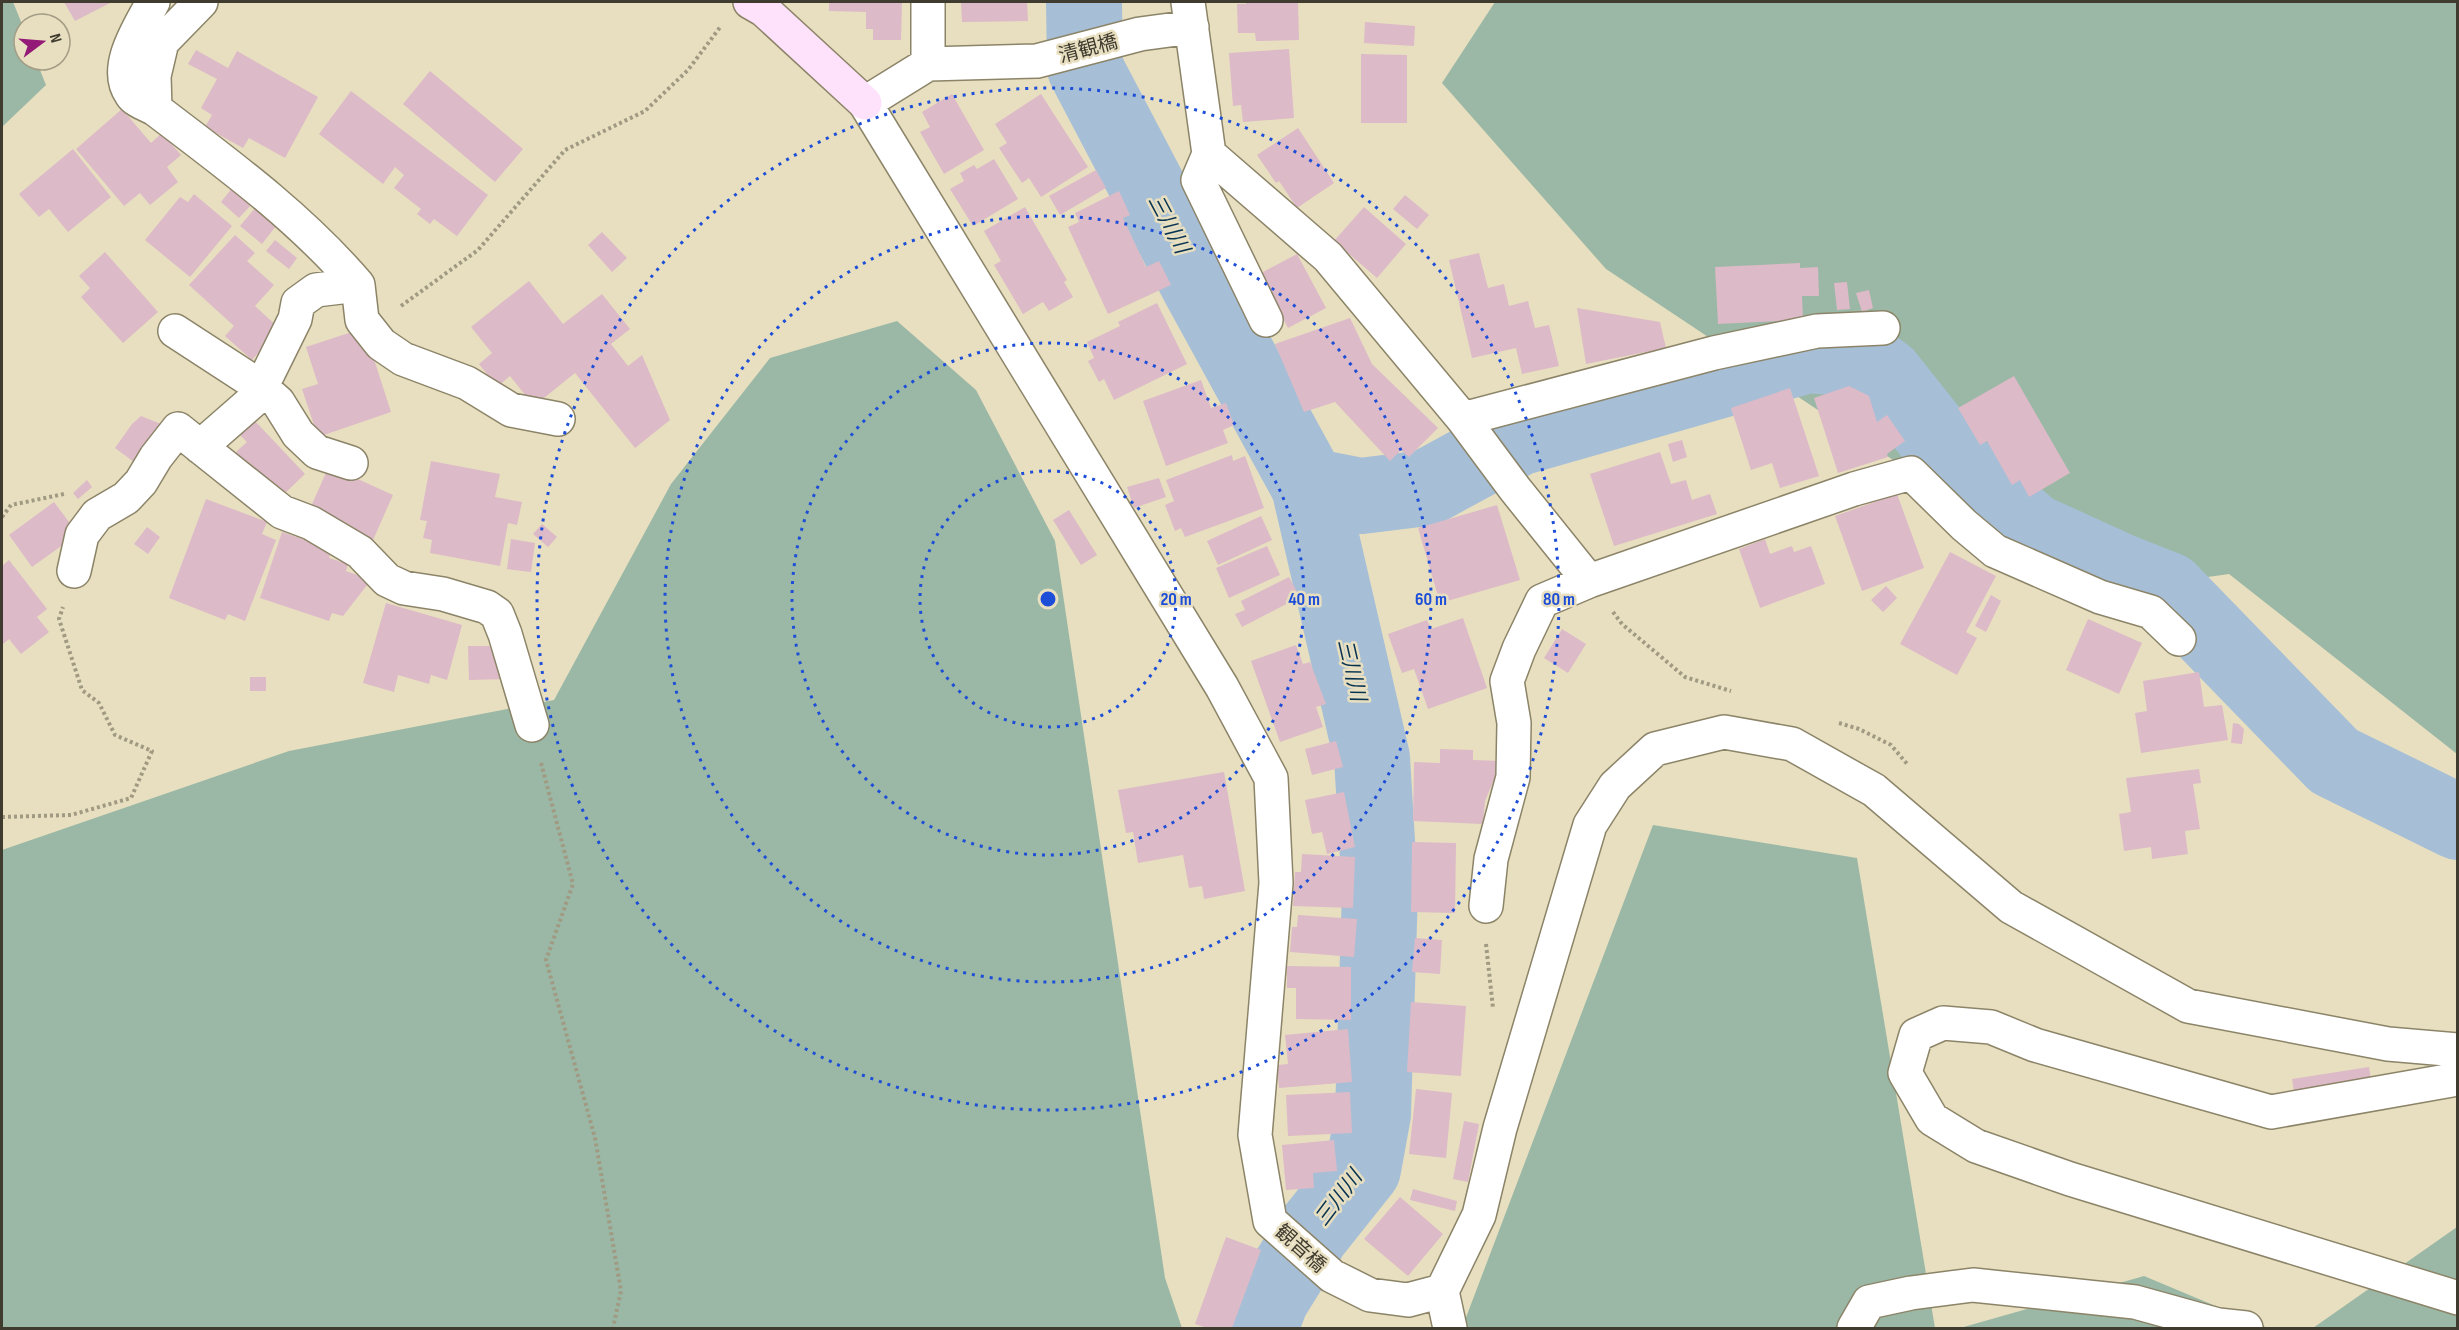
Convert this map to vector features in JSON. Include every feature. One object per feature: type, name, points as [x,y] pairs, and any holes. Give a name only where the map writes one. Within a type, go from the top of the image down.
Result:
[{"type":"street","points":[[153,2],[135,38],[123,74],[131,96],[155,109],[255,184],[344,268],[358,285],[362,320],[381,344],[403,359],[467,383],[511,410],[558,420]]},
{"type":"street","points":[[155,109],[154,76],[162,42],[201,2]]},
{"type":"street","points":[[738,10],[764,10],[865,103],[928,64],[928,2]]},
{"type":"street","points":[[1190,14],[1209,154],[1198,180],[1266,320]]},
{"type":"street","name":"清観橋","points":[[928,64],[1037,61],[1140,34],[1190,14]]},
{"type":"street","name":"観音橋","points":[[865,103],[1222,687],[1271,778],[1275,883],[1255,1135],[1270,1221],[1332,1276],[1370,1295],[1408,1300],[1442,1291]]},
{"type":"street","points":[[1209,154],[1328,256],[1468,425],[1515,489],[1589,581]]},
{"type":"street","points":[[200,447],[256,398],[296,319],[298,303],[316,290],[358,285]]},
{"type":"street","points":[[1468,425],[1714,353],[1817,331],[1883,328]]},
{"type":"street","points":[[175,332],[261,387],[278,402],[298,434],[317,452],[351,463]]},
{"type":"street","points":[[74,572],[82,535],[97,515],[126,498],[141,482],[156,457],[178,429],[282,512],[310,523],[360,552],[387,580],[404,588],[443,594],[487,607],[497,614],[506,634],[531,725]]},
{"type":"street","points":[[1486,906],[1495,842],[1513,777],[1514,723],[1508,681],[1519,649],[1542,601],[1589,581],[1854,489],[1911,472],[1964,525],[1995,551],[2100,597],[2151,612],[2179,639]]},
{"type":"street","points":[[1450,1329],[1442,1291],[1479,1215],[1500,1128],[1590,825],[1615,786],[1655,749],[1724,732],[1792,744],[1874,790],[2011,907],[2188,1006],[2388,1044],[2457,1050]]},
{"type":"street","points":[[2457,1079],[2271,1112],[2035,1045],[1991,1027],[1942,1023],[1916,1035],[1905,1073],[1932,1119],[1976,1146],[2070,1179],[2457,1298]]},
{"type":"street","points":[[1854,1329],[1869,1302],[1911,1293],[1973,1285],[2135,1302],[2218,1325],[2246,1329]]},
{"type":"path","points":[[358,285],[388,315],[478,250],[565,150],[645,111],[688,70],[738,10]]},
{"type":"path","points":[[2,517],[11,505],[62,493],[97,515]]},
{"type":"path","points":[[2,817],[70,815],[132,798],[152,751],[115,735],[99,702],[82,690],[59,619],[74,572]]},
{"type":"path","points":[[531,725],[573,884],[546,960],[595,1138],[621,1291],[612,1329]]},
{"type":"green space","points":[[2,2],[13,2],[17,12],[12,12],[12,72],[41,72],[46,85],[2,127]]},
{"type":"green space","points":[[1495,2],[2457,2],[2457,754],[2229,574],[2086,594],[2000,531],[1606,269],[1442,83]]},
{"type":"green space","points":[[897,321],[976,390],[1055,541],[1165,1278],[1182,1328],[2,1328],[2,850],[289,751],[554,700],[671,484],[770,358]]},
{"type":"green space","points":[[1653,825],[1857,858],[1935,1328],[1462,1328]]},
{"type":"green space","points":[[2457,1227],[2457,1328],[2313,1328]]},
{"type":"green space","points":[[2144,1276],[2268,1328],[1960,1328]]},
{"type":"building","points":[[64,2],[112,2],[75,21],[72,12]]},
{"type":"building","points":[[829,2],[902,2],[901,40],[873,40],[873,29],[866,29],[866,12],[829,11]]},
{"type":"building","points":[[961,2],[1027,2],[1028,21],[962,22]]},
{"type":"building","points":[[1246,2],[1298,2],[1299,40],[1256,41],[1255,33],[1238,33],[1237,4],[1246,4]]},
{"type":"building","points":[[1365,22],[1415,26],[1414,46],[1364,43]]},
{"type":"building","points":[[1289,49],[1294,118],[1243,122],[1241,105],[1233,106],[1229,53]]},
{"type":"building","points":[[196,50],[228,68],[237,51],[318,97],[285,158],[249,138],[243,148],[205,127],[212,115],[201,108],[217,79],[188,64]]},
{"type":"building","points":[[1361,54],[1407,55],[1407,123],[1361,123]]},
{"type":"building","points":[[430,71],[523,149],[495,182],[403,104]]},
{"type":"building","points":[[351,91],[488,195],[457,236],[434,219],[430,224],[417,214],[421,209],[394,188],[404,175],[395,167],[383,184],[319,134]]},
{"type":"building","points":[[952,94],[984,150],[944,174],[920,132],[930,127],[922,112]]},
{"type":"building","points":[[1041,94],[1088,167],[1041,197],[1029,178],[1022,183],[999,148],[1007,143],[995,124]]},
{"type":"building","points":[[122,109],[151,143],[162,133],[181,155],[167,167],[178,182],[150,205],[140,193],[124,206],[76,149]]},
{"type":"building","points":[[1298,128],[1334,183],[1297,208],[1279,181],[1276,183],[1257,155]]},
{"type":"building","points":[[73,149],[111,197],[68,232],[49,209],[39,217],[19,194]]},
{"type":"building","points":[[994,159],[1018,199],[973,226],[950,189],[964,181],[960,173],[974,165],[977,169]]},
{"type":"building","points":[[1096,170],[1106,188],[1060,215],[1049,196]]},
{"type":"building","points":[[233,187],[252,204],[239,218],[221,202]]},
{"type":"building","points":[[1119,191],[1130,215],[1123,218],[1146,267],[1159,261],[1171,285],[1108,314],[1068,227],[1079,222],[1075,213]]},
{"type":"building","points":[[194,194],[232,226],[190,277],[145,240],[180,197],[188,202]]},
{"type":"building","points":[[1405,195],[1429,215],[1417,229],[1393,209]]},
{"type":"building","points":[[1025,207],[1067,280],[1064,282],[1073,297],[1049,311],[1043,302],[1023,314],[994,265],[1001,261],[984,231]]},
{"type":"building","points":[[1364,207],[1406,244],[1377,278],[1334,241]]},
{"type":"building","points":[[255,208],[276,226],[262,244],[240,226]]},
{"type":"building","points":[[602,232],[627,258],[612,272],[588,245]]},
{"type":"building","points":[[235,235],[255,253],[247,261],[274,285],[255,306],[280,329],[252,360],[225,336],[234,326],[189,285]]},
{"type":"building","points":[[275,240],[297,258],[289,269],[266,251]]},
{"type":"building","points":[[105,252],[158,312],[123,343],[81,297],[90,288],[79,276]]},
{"type":"building","points":[[1479,253],[1488,288],[1504,284],[1509,306],[1528,301],[1535,328],[1549,325],[1559,366],[1522,374],[1516,348],[1472,358],[1449,260]]},
{"type":"building","points":[[1297,254],[1326,308],[1288,328],[1259,274]]},
{"type":"building","points":[[1800,263],[1800,268],[1818,267],[1819,296],[1802,296],[1803,320],[1718,324],[1715,267]]},
{"type":"building","points":[[529,281],[563,324],[602,294],[630,329],[611,344],[628,366],[642,355],[670,420],[635,448],[575,373],[534,406],[510,376],[497,387],[479,364],[492,353],[471,327]]},
{"type":"building","points":[[1847,282],[1850,309],[1837,310],[1834,283]]},
{"type":"building","points":[[1869,290],[1873,308],[1862,312],[1856,293]]},
{"type":"building","points":[[1157,303],[1187,364],[1114,400],[1104,379],[1099,382],[1088,361],[1094,358],[1087,342],[1120,326],[1118,322]]},
{"type":"building","points":[[1577,308],[1660,322],[1666,348],[1586,364]]},
{"type":"building","points":[[1350,318],[1372,364],[1438,428],[1409,457],[1401,450],[1390,461],[1335,402],[1304,412],[1275,344]]},
{"type":"building","points":[[364,328],[391,412],[318,437],[302,389],[318,384],[306,347]]},
{"type":"building","points":[[2014,376],[2070,473],[2029,497],[2020,480],[2012,485],[1987,441],[1980,445],[1958,408]]},
{"type":"building","points":[[1201,380],[1211,408],[1226,403],[1234,425],[1223,430],[1228,443],[1166,466],[1143,401]]},
{"type":"building","points":[[1849,386],[1869,396],[1877,422],[1887,415],[1905,441],[1887,454],[1888,457],[1838,473],[1814,398]]},
{"type":"building","points":[[1790,388],[1819,476],[1780,488],[1772,463],[1751,470],[1731,408]]},
{"type":"building","points":[[141,416],[166,426],[138,465],[115,448],[132,424]]},
{"type":"building","points":[[255,421],[305,474],[280,498],[236,452],[247,442],[240,435]]},
{"type":"building","points":[[1682,440],[1687,457],[1673,462],[1668,444]]},
{"type":"building","points":[[1660,452],[1671,484],[1686,480],[1692,500],[1710,494],[1717,514],[1614,546],[1590,474]]},
{"type":"building","points":[[1232,455],[1233,461],[1245,456],[1264,508],[1185,537],[1181,528],[1175,531],[1165,505],[1174,501],[1166,480]]},
{"type":"building","points":[[431,461],[500,474],[495,497],[522,502],[517,525],[508,523],[500,566],[430,553],[432,540],[423,538],[427,521],[420,520]]},
{"type":"building","points":[[329,466],[393,495],[373,540],[309,511]]},
{"type":"building","points":[[1159,478],[1166,497],[1134,508],[1127,487]]},
{"type":"building","points":[[87,480],[92,487],[78,499],[73,493]]},
{"type":"building","points":[[1897,494],[1924,568],[1862,591],[1835,516]]},
{"type":"building","points":[[206,499],[267,522],[262,534],[276,540],[245,621],[228,614],[225,620],[169,598]]},
{"type":"building","points":[[54,502],[78,534],[32,567],[9,535]]},
{"type":"building","points":[[1497,505],[1520,580],[1440,603],[1418,528]]},
{"type":"building","points":[[1069,510],[1097,555],[1081,565],[1053,520]]},
{"type":"building","points":[[1261,516],[1272,540],[1218,565],[1207,541]]},
{"type":"building","points":[[542,524],[557,537],[548,547],[533,534]]},
{"type":"building","points":[[147,527],[160,537],[148,554],[134,544]]},
{"type":"building","points":[[282,532],[332,549],[329,558],[348,564],[346,571],[371,580],[343,616],[332,613],[329,621],[260,598]]},
{"type":"building","points":[[511,539],[535,543],[531,572],[507,569]]},
{"type":"building","points":[[1765,539],[1770,554],[1792,546],[1794,552],[1811,546],[1825,584],[1760,608],[1739,549]]},
{"type":"building","points":[[1267,546],[1280,575],[1229,598],[1216,568]]},
{"type":"building","points":[[1950,552],[1996,576],[1966,632],[1977,638],[1957,675],[1900,644]]},
{"type":"building","points":[[9,560],[47,609],[37,617],[49,632],[21,654],[9,639],[2,645],[2,566]]},
{"type":"building","points":[[1289,577],[1300,597],[1242,627],[1235,614],[1245,610],[1241,601]]},
{"type":"building","points":[[1886,586],[1897,598],[1883,612],[1871,600]]},
{"type":"building","points":[[1991,595],[2001,601],[1986,632],[1975,626]]},
{"type":"building","points":[[386,603],[462,625],[447,680],[431,675],[429,684],[398,675],[394,692],[363,683]]},
{"type":"building","points":[[1463,618],[1487,688],[1428,709],[1414,669],[1402,673],[1388,634],[1427,620],[1431,629]]},
{"type":"building","points":[[2088,619],[2142,643],[2119,694],[2066,670]]},
{"type":"building","points":[[1562,629],[1586,644],[1568,673],[1544,658]]},
{"type":"building","points":[[1296,645],[1303,664],[1310,662],[1326,704],[1316,707],[1323,727],[1280,742],[1251,661]]},
{"type":"building","points":[[468,646],[501,646],[511,679],[469,680]]},
{"type":"building","points":[[2199,672],[2204,707],[2222,705],[2228,740],[2141,753],[2135,713],[2147,711],[2143,681]]},
{"type":"building","points":[[250,677],[266,677],[266,691],[250,691]]},
{"type":"building","points":[[2233,723],[2239,724],[2244,729],[2242,744],[2231,743]]},
{"type":"building","points":[[1336,741],[1343,767],[1312,775],[1305,749]]},
{"type":"building","points":[[1440,749],[1473,750],[1473,760],[1502,761],[1485,801],[1483,824],[1413,821],[1414,762],[1440,763]]},
{"type":"building","points":[[2199,769],[2201,783],[2193,784],[2200,829],[2185,831],[2188,854],[2152,859],[2151,847],[2124,851],[2119,814],[2131,812],[2126,778]]},
{"type":"building","points":[[1224,772],[1245,891],[1204,899],[1202,886],[1189,888],[1183,855],[1138,863],[1133,832],[1126,833],[1118,790]]},
{"type":"building","points":[[1344,792],[1355,847],[1327,854],[1322,832],[1312,834],[1305,800]]},
{"type":"building","points":[[1412,842],[1456,843],[1455,913],[1411,912]]},
{"type":"building","points":[[1302,854],[1355,857],[1353,908],[1293,906],[1295,872],[1301,872]]},
{"type":"building","points":[[1298,915],[1357,919],[1354,957],[1290,952],[1292,927],[1297,927]]},
{"type":"building","points":[[1415,938],[1442,940],[1440,974],[1412,972]]},
{"type":"building","points":[[1287,966],[1351,967],[1351,1020],[1296,1019],[1296,988],[1287,988]]},
{"type":"building","points":[[1411,1002],[1466,1006],[1461,1076],[1407,1072]]},
{"type":"building","points":[[1348,1029],[1352,1082],[1279,1088],[1277,1065],[1288,1064],[1285,1035]]},
{"type":"building","points":[[2369,1067],[2371,1079],[2294,1091],[2292,1079]]},
{"type":"building","points":[[1416,1089],[1452,1093],[1446,1158],[1409,1154]]},
{"type":"building","points":[[1350,1092],[1352,1133],[1288,1136],[1286,1095]]},
{"type":"building","points":[[1464,1121],[1479,1124],[1468,1182],[1453,1179]]},
{"type":"building","points":[[1334,1140],[1337,1171],[1313,1173],[1314,1188],[1286,1190],[1282,1145]]},
{"type":"building","points":[[1413,1189],[1457,1201],[1455,1211],[1410,1200]]},
{"type":"building","points":[[1400,1197],[1443,1234],[1408,1276],[1364,1239]]},
{"type":"building","points":[[1226,1237],[1261,1250],[1232,1328],[1207,1328],[1195,1324]]},
{"type":"waterway","name":"三川川","points":[[1084,2],[1085,68],[1200,287],[1309,486],[1372,758],[1380,891],[1373,1114],[1363,1169],[1312,1233],[1271,1299],[1260,1328]]},
{"type":"waterway","points":[[1309,486],[1361,496],[1426,488],[1518,438],[1808,355],[1863,359],[1886,376],[1959,468],[2032,531],[2168,590],[2334,761],[2458,822]]}]
